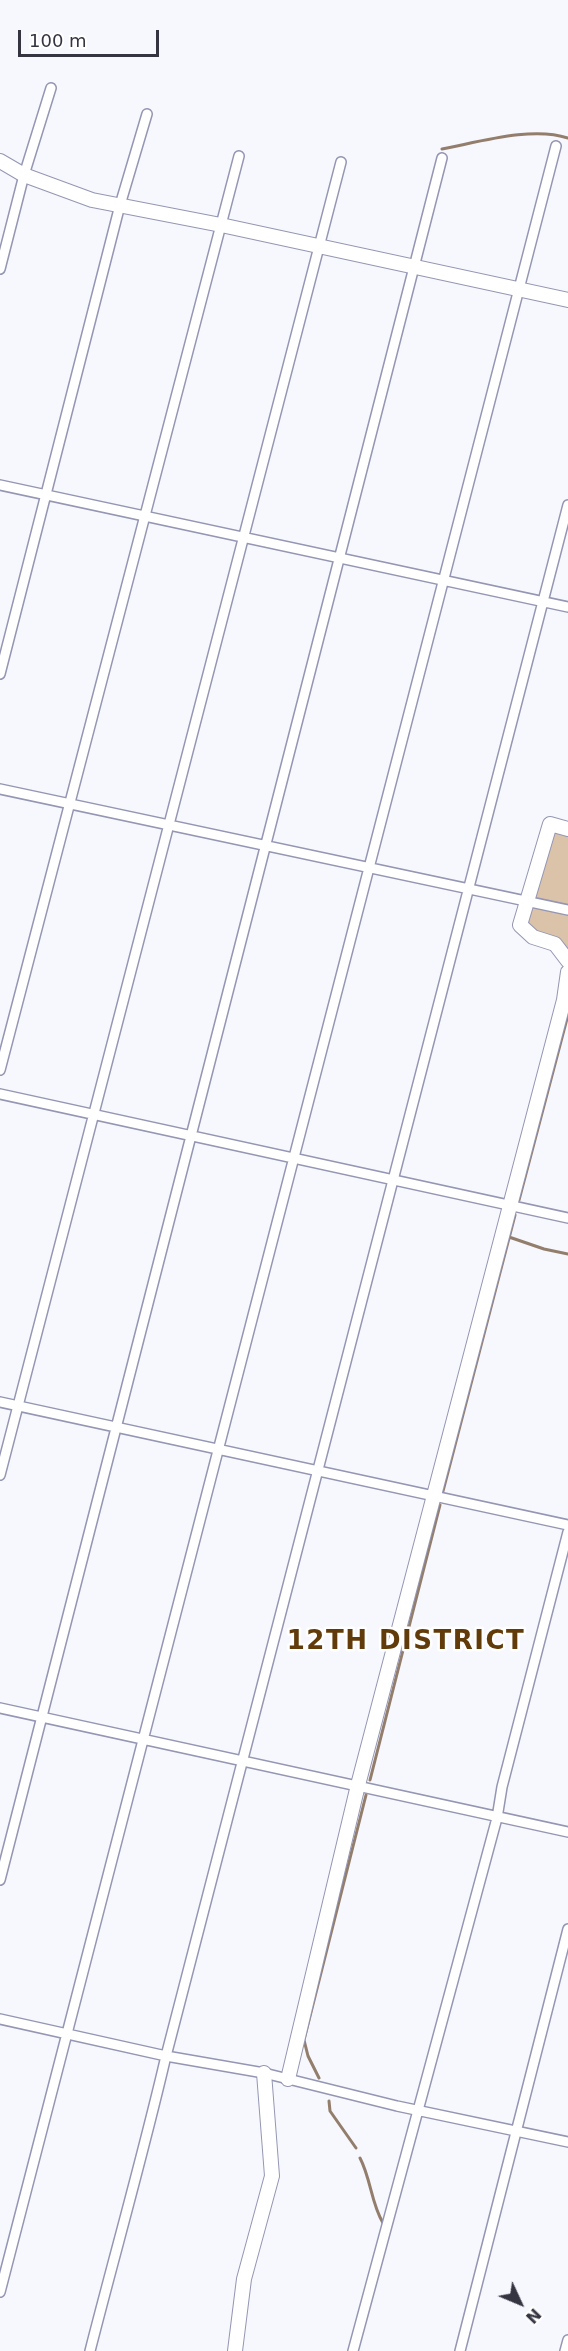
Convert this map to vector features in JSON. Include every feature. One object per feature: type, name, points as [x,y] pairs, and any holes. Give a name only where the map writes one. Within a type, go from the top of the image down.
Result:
[{"type":"street","points":[[0,269],[24,175],[51,88]]},
{"type":"street","points":[[0,674],[120,205],[147,114]]},
{"type":"street","points":[[0,2292],[556,147]]},
{"type":"street","points":[[0,1070],[239,156]]},
{"type":"street","points":[[0,1880],[442,158]]},
{"type":"street","points":[[0,161],[24,175],[92,200],[221,225],[568,300]]},
{"type":"street","points":[[0,1475],[341,162]]},
{"type":"street","points":[[0,485],[568,607]]},
{"type":"street","points":[[90,2351],[135,2187],[166,2056],[568,505]]},
{"type":"street","points":[[0,789],[568,910]]},
{"type":"street","points":[[568,829],[550,824],[520,926],[533,936],[555,944],[568,961]]},
{"type":"street","points":[[288,2079],[358,1785],[564,1000],[568,972]]},
{"type":"street","points":[[0,1094],[568,1218]]},
{"type":"street","points":[[0,1402],[568,1525]]},
{"type":"street","points":[[353,2351],[497,1818],[502,1787],[568,1532]]},
{"type":"street","points":[[0,1708],[568,1832]]},
{"type":"street","points":[[460,2351],[518,2132],[568,1929]]},
{"type":"street","points":[[0,2019],[166,2056],[264,2073],[418,2111],[568,2142]]},
{"type":"street","points":[[235,2351],[244,2279],[272,2176],[264,2073]]},
{"type":"street","points":[[565,2351],[568,2340]]},
{"type":"shaded area","points":[[554,830],[568,831],[568,955],[534,933],[525,922]]},
{"type":"waterway","points":[[442,149],[522,134],[568,138]]},
{"type":"waterway","points":[[519,1200],[568,1015]]},
{"type":"waterway","points":[[443,1491],[515,1215]]},
{"type":"waterway","points":[[509,1237],[544,1249],[568,1254]]},
{"type":"waterway","points":[[370,1780],[440,1505]]},
{"type":"waterway","points":[[319,2078],[308,2056],[304,2040],[366,1795]]},
{"type":"waterway","points":[[329,2101],[330,2111],[356,2148]]},
{"type":"waterway","points":[[360,2158],[383,2223]]},
{"type":"district","name":"12TH DISTRICT","points":[[406,1642]]}]
